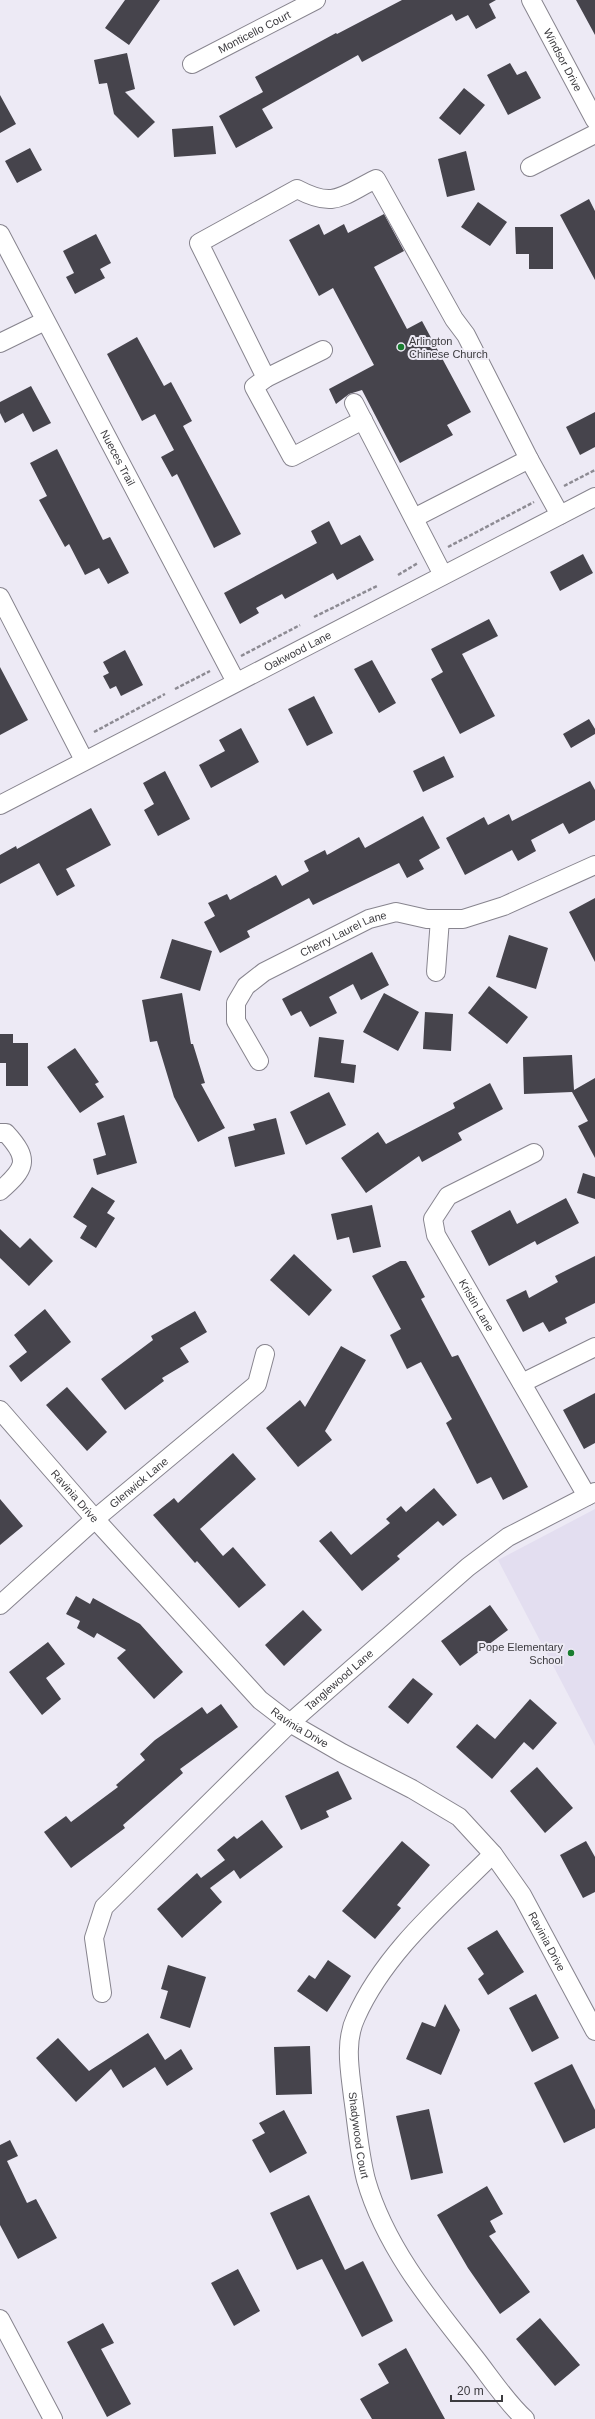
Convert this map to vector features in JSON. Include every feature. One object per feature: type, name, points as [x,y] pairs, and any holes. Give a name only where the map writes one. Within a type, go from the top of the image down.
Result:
[{"type":"street","name":"Monticello Court","points":[[192,64],[316,0]]},
{"type":"street","name":"Windsor Drive","points":[[531,0],[595,120]]},
{"type":"street","points":[[530,167],[595,134]]},
{"type":"street","points":[[266,378],[199,244],[297,189],[314,198],[334,200],[376,179],[454,319],[466,335],[529,459],[560,515]]},
{"type":"street","name":"Nueces Trail","points":[[0,234],[236,682]]},
{"type":"street","points":[[0,343],[45,321]]},
{"type":"street","points":[[323,350],[266,378],[254,387],[292,457],[363,420]]},
{"type":"street","points":[[354,403],[443,575]]},
{"type":"street","points":[[414,518],[529,459]]},
{"type":"street","name":"Oakwood Lane","points":[[0,805],[84,760],[595,497]]},
{"type":"street","points":[[0,597],[84,760]]},
{"type":"street","name":"Cherry Laurel Lane","points":[[259,1061],[236,1021],[236,1003],[246,986],[264,972],[369,919],[396,912],[427,919],[463,919],[504,906],[595,865]]},
{"type":"street","points":[[436,972],[440,919]]},
{"type":"street","points":[[0,1133],[6,1133],[16,1144],[22,1156],[19,1174],[0,1192]]},
{"type":"street","name":"Kristin Lane","points":[[534,1154],[448,1196],[433,1219],[436,1235],[522,1383],[591,1494]]},
{"type":"street","points":[[522,1383],[595,1347]]},
{"type":"street","name":"Glenwick Lane","points":[[0,1606],[95,1519],[257,1384],[265,1354]]},
{"type":"street","name":"Ravinia Drive","points":[[0,1410],[95,1519],[260,1700],[290,1723],[342,1753],[412,1788],[459,1817],[493,1854],[522,1895],[595,2031]]},
{"type":"street","name":"Tanglewood Lane","points":[[102,1993],[94,1938],[104,1906],[290,1723],[468,1567],[508,1537],[591,1494]]},
{"type":"street","name":"Shadywood Court","points":[[493,1854],[406,1941],[368,1994],[355,2019],[348,2045],[360,2153],[366,2180],[380,2216],[395,2246],[425,2294],[525,2419]]},
{"type":"street","points":[[0,2319],[53,2419]]},
{"type":"path","points":[[562,488],[595,470]]},
{"type":"path","points":[[444,549],[538,500]]},
{"type":"path","points":[[398,575],[424,559]]},
{"type":"path","points":[[314,617],[377,586]]},
{"type":"path","points":[[241,656],[300,625]]},
{"type":"path","points":[[175,688],[210,670]]},
{"type":"path","points":[[94,732],[165,694]]},
{"type":"shaded area","name":"Pope Elementary School","points":[[595,1509],[595,1746],[498,1560]]},
{"type":"building","points":[[125,0],[160,0],[129,45],[105,28]]},
{"type":"building","points":[[402,0],[496,0],[489,4],[496,18],[476,29],[468,15],[456,21],[452,14],[362,62],[358,55],[262,109],[273,128],[236,148],[219,116],[263,92],[255,77],[336,33],[337,34]]},
{"type":"building","points":[[576,0],[595,0],[595,35]]},
{"type":"building","points":[[127,53],[135,89],[125,92],[155,122],[138,138],[114,114],[107,83],[99,84],[94,60]]},
{"type":"building","points":[[510,63],[517,75],[526,71],[541,98],[508,115],[487,75]]},
{"type":"building","points":[[464,88],[485,105],[460,135],[439,118]]},
{"type":"building","points":[[0,95],[16,124],[0,133]]},
{"type":"building","points":[[213,126],[216,154],[174,157],[172,129]]},
{"type":"building","points":[[30,148],[42,170],[17,183],[5,161]]},
{"type":"building","points":[[466,151],[475,190],[447,197],[438,159]]},
{"type":"building","points":[[589,199],[595,211],[595,280],[560,215]]},
{"type":"building","points":[[478,202],[507,222],[490,246],[461,227]]},
{"type":"building","name":"Arlington Chinese Church","points":[[384,214],[404,251],[374,267],[407,329],[422,321],[471,412],[447,425],[453,435],[400,463],[362,390],[349,394],[336,404],[329,389],[374,365],[333,288],[319,296],[289,240],[319,224],[324,235],[344,224],[348,233]]},
{"type":"building","points":[[515,227],[553,227],[553,269],[529,269],[529,254],[516,254]]},
{"type":"building","points":[[96,234],[111,263],[100,269],[105,278],[75,294],[66,277],[74,273],[63,251]]},
{"type":"building","points":[[137,337],[164,386],[171,382],[192,421],[183,426],[241,534],[214,548],[177,474],[172,477],[161,457],[174,450],[155,414],[142,421],[107,354]]},
{"type":"building","points":[[31,386],[51,423],[33,432],[23,413],[5,423],[0,413],[0,402]]},
{"type":"building","points":[[595,412],[595,447],[580,455],[566,427]]},
{"type":"building","points":[[57,449],[103,540],[110,537],[129,573],[108,584],[99,568],[85,575],[69,544],[65,547],[39,500],[47,496],[30,463]]},
{"type":"building","points":[[329,521],[341,545],[360,535],[374,560],[337,580],[333,573],[285,599],[282,594],[256,608],[259,613],[240,624],[224,593],[317,543],[311,531]]},
{"type":"building","points":[[583,554],[593,573],[560,591],[550,572]]},
{"type":"building","points":[[489,619],[498,636],[462,654],[495,716],[460,734],[431,679],[443,672],[431,649]]},
{"type":"building","points":[[125,650],[143,685],[121,696],[116,686],[110,689],[103,676],[109,673],[103,662]]},
{"type":"building","points":[[372,660],[396,703],[379,713],[354,669]]},
{"type":"building","points":[[0,667],[28,720],[0,735]]},
{"type":"building","points":[[314,696],[333,733],[307,746],[288,709]]},
{"type":"building","points":[[589,719],[595,729],[595,734],[571,748],[563,734]]},
{"type":"building","points":[[241,728],[259,762],[211,788],[199,765],[225,751],[219,740]]},
{"type":"building","points":[[444,756],[454,777],[423,792],[413,771]]},
{"type":"building","points":[[165,771],[190,819],[158,836],[144,810],[154,804],[143,783]]},
{"type":"building","points":[[590,781],[595,790],[595,820],[569,834],[563,823],[531,840],[536,851],[518,861],[512,850],[465,875],[446,838],[484,817],[488,825],[509,814],[512,821]]},
{"type":"building","points":[[91,808],[111,845],[66,869],[75,886],[57,896],[39,863],[0,884],[0,855],[16,846],[17,849]]},
{"type":"building","points":[[423,816],[440,848],[419,860],[424,869],[407,878],[399,863],[313,905],[309,898],[247,931],[250,937],[220,953],[204,922],[215,916],[208,903],[227,894],[230,900],[276,875],[282,886],[309,871],[304,861],[325,850],[327,855],[359,837],[365,848]]},
{"type":"building","points":[[595,898],[595,962],[569,912]]},
{"type":"building","points":[[509,935],[548,948],[536,989],[496,977]]},
{"type":"building","points":[[172,939],[212,951],[200,991],[160,978]]},
{"type":"building","points":[[372,952],[389,985],[361,1000],[353,984],[329,997],[337,1013],[310,1027],[301,1011],[291,1016],[282,999]]},
{"type":"building","points":[[489,986],[528,1017],[507,1044],[468,1013]]},
{"type":"building","points":[[182,993],[191,1044],[193,1044],[205,1083],[201,1084],[225,1128],[198,1142],[174,1097],[157,1041],[150,1042],[142,1000]]},
{"type":"building","points":[[384,993],[419,1012],[398,1051],[363,1032]]},
{"type":"building","points":[[425,1012],[453,1014],[451,1051],[423,1049]]},
{"type":"building","points":[[0,1034],[13,1034],[13,1043],[28,1043],[28,1086],[6,1086],[6,1063],[0,1063]]},
{"type":"building","points":[[319,1037],[344,1040],[341,1063],[356,1065],[354,1083],[314,1077]]},
{"type":"building","points":[[75,1048],[99,1082],[95,1084],[104,1097],[80,1113],[47,1067]]},
{"type":"building","points":[[572,1055],[574,1090],[595,1078],[595,1158],[578,1126],[588,1121],[572,1092],[524,1094],[523,1057]]},
{"type":"building","points":[[490,1083],[503,1109],[458,1133],[462,1140],[422,1162],[419,1156],[366,1193],[341,1158],[378,1132],[386,1144],[455,1108],[453,1103]]},
{"type":"building","points":[[329,1092],[346,1125],[306,1145],[290,1112]]},
{"type":"building","points":[[124,1115],[137,1163],[97,1175],[93,1159],[106,1155],[97,1123]]},
{"type":"building","points":[[276,1118],[285,1154],[235,1167],[228,1137],[255,1130],[253,1124]]},
{"type":"building","points":[[583,1173],[595,1177],[595,1199],[577,1193]]},
{"type":"building","points":[[92,1187],[115,1201],[107,1213],[115,1218],[96,1248],[80,1238],[87,1226],[73,1217]]},
{"type":"building","points":[[566,1198],[579,1223],[537,1245],[535,1241],[489,1266],[471,1231],[510,1210],[517,1224]]},
{"type":"building","points":[[372,1205],[381,1247],[353,1253],[349,1237],[337,1240],[331,1214]]},
{"type":"building","points":[[0,1229],[20,1248],[30,1238],[53,1261],[29,1286],[0,1258]]},
{"type":"building","points":[[294,1254],[332,1290],[309,1316],[270,1280]]},
{"type":"building","points":[[595,1256],[595,1303],[565,1318],[567,1323],[549,1332],[543,1322],[523,1332],[506,1300],[526,1290],[529,1298],[558,1282],[555,1276]]},
{"type":"building","points":[[400,1261],[406,1261],[425,1297],[421,1299],[452,1357],[458,1355],[528,1487],[503,1500],[491,1477],[477,1484],[446,1423],[452,1419],[421,1362],[407,1369],[390,1335],[401,1329],[372,1276]]},
{"type":"building","points":[[45,1309],[71,1342],[21,1382],[9,1366],[27,1352],[14,1335]]},
{"type":"building","points":[[195,1311],[207,1332],[180,1348],[189,1362],[162,1378],[164,1381],[125,1410],[101,1379],[153,1340],[151,1336]]},
{"type":"building","points":[[341,1346],[366,1360],[325,1431],[332,1440],[298,1467],[266,1428],[300,1400],[305,1407]]},
{"type":"building","points":[[67,1387],[107,1432],[87,1451],[46,1405]]},
{"type":"building","points":[[595,1393],[595,1443],[584,1449],[563,1410]]},
{"type":"building","points":[[233,1453],[256,1479],[200,1529],[223,1556],[233,1547],[266,1585],[239,1608],[197,1561],[195,1563],[153,1515],[174,1498],[178,1503]]},
{"type":"building","points":[[434,1488],[457,1515],[443,1526],[438,1521],[397,1556],[400,1559],[362,1591],[319,1541],[331,1531],[351,1555],[390,1523],[386,1519],[401,1506],[406,1512]]},
{"type":"building","points":[[0,1499],[23,1526],[0,1545]]},
{"type":"building","points":[[76,1596],[90,1604],[93,1598],[140,1624],[183,1672],[154,1699],[117,1658],[126,1650],[97,1633],[94,1638],[77,1628],[80,1621],[66,1614]]},
{"type":"building","points":[[490,1605],[508,1630],[460,1666],[441,1641]]},
{"type":"building","points":[[303,1610],[322,1630],[284,1666],[265,1645]]},
{"type":"building","points":[[48,1642],[65,1664],[46,1678],[61,1699],[42,1715],[9,1672]]},
{"type":"building","points":[[413,1678],[433,1694],[408,1724],[388,1707]]},
{"type":"building","points":[[530,1699],[557,1723],[533,1750],[524,1742],[492,1779],[456,1747],[477,1724],[495,1739]]},
{"type":"building","points":[[221,1704],[238,1727],[180,1769],[183,1773],[123,1825],[125,1828],[71,1868],[44,1832],[66,1816],[71,1822],[118,1787],[116,1785],[145,1760],[140,1754],[155,1740],[202,1707],[207,1714]]},
{"type":"building","points":[[537,1767],[573,1808],[545,1833],[510,1791]]},
{"type":"building","points":[[338,1771],[352,1799],[326,1811],[329,1817],[301,1830],[285,1796]]},
{"type":"building","points":[[262,1820],[283,1847],[240,1879],[234,1870],[210,1888],[222,1902],[182,1938],[157,1909],[197,1873],[201,1878],[225,1860],[217,1850],[234,1836],[237,1839]]},
{"type":"building","points":[[402,1841],[430,1865],[397,1905],[401,1908],[375,1939],[342,1911]]},
{"type":"building","points":[[586,1841],[595,1857],[595,1892],[583,1898],[560,1855]]},
{"type":"building","points":[[497,1930],[524,1972],[488,1995],[478,1979],[484,1974],[467,1948]]},
{"type":"building","points":[[328,1960],[351,1976],[327,2012],[297,1991],[309,1975],[315,1979]]},
{"type":"building","points":[[168,1965],[206,1977],[190,2028],[160,2018],[168,1991],[161,1989]]},
{"type":"building","points":[[536,1994],[559,2038],[532,2052],[509,2008]]},
{"type":"building","points":[[445,2004],[460,2030],[441,2075],[406,2059],[422,2022],[435,2027]]},
{"type":"building","points":[[148,2033],[165,2060],[181,2049],[193,2069],[167,2086],[155,2067],[123,2088],[111,2069],[76,2102],[36,2058],[58,2038],[89,2071]]},
{"type":"building","points":[[310,2046],[312,2094],[276,2095],[274,2047]]},
{"type":"building","points":[[572,2064],[595,2110],[595,2128],[564,2143],[534,2083]]},
{"type":"building","points":[[429,2109],[443,2173],[411,2180],[396,2116]]},
{"type":"building","points":[[284,2110],[307,2153],[270,2173],[252,2140],[265,2133],[259,2123]]},
{"type":"building","points":[[10,2140],[18,2156],[7,2161],[27,2203],[36,2199],[57,2238],[18,2259],[0,2225],[0,2145]]},
{"type":"building","points":[[487,2186],[503,2214],[490,2221],[496,2232],[489,2236],[530,2292],[500,2314],[468,2268],[437,2215]]},
{"type":"building","points":[[309,2195],[345,2270],[363,2261],[393,2321],[362,2337],[322,2259],[297,2270],[270,2213]]},
{"type":"building","points":[[238,2269],[260,2311],[234,2326],[211,2283]]},
{"type":"building","points":[[540,2318],[580,2365],[555,2386],[516,2339]]},
{"type":"building","points":[[103,2323],[114,2343],[101,2349],[131,2404],[107,2417],[67,2342]]},
{"type":"building","points":[[406,2348],[445,2419],[372,2419],[360,2399],[389,2383],[378,2364]]},
{"type":"place","name":"Arlington Chinese Church","points":[[401,347]]},
{"type":"place","name":"Pope Elementary School","points":[[571,1653]]}]
